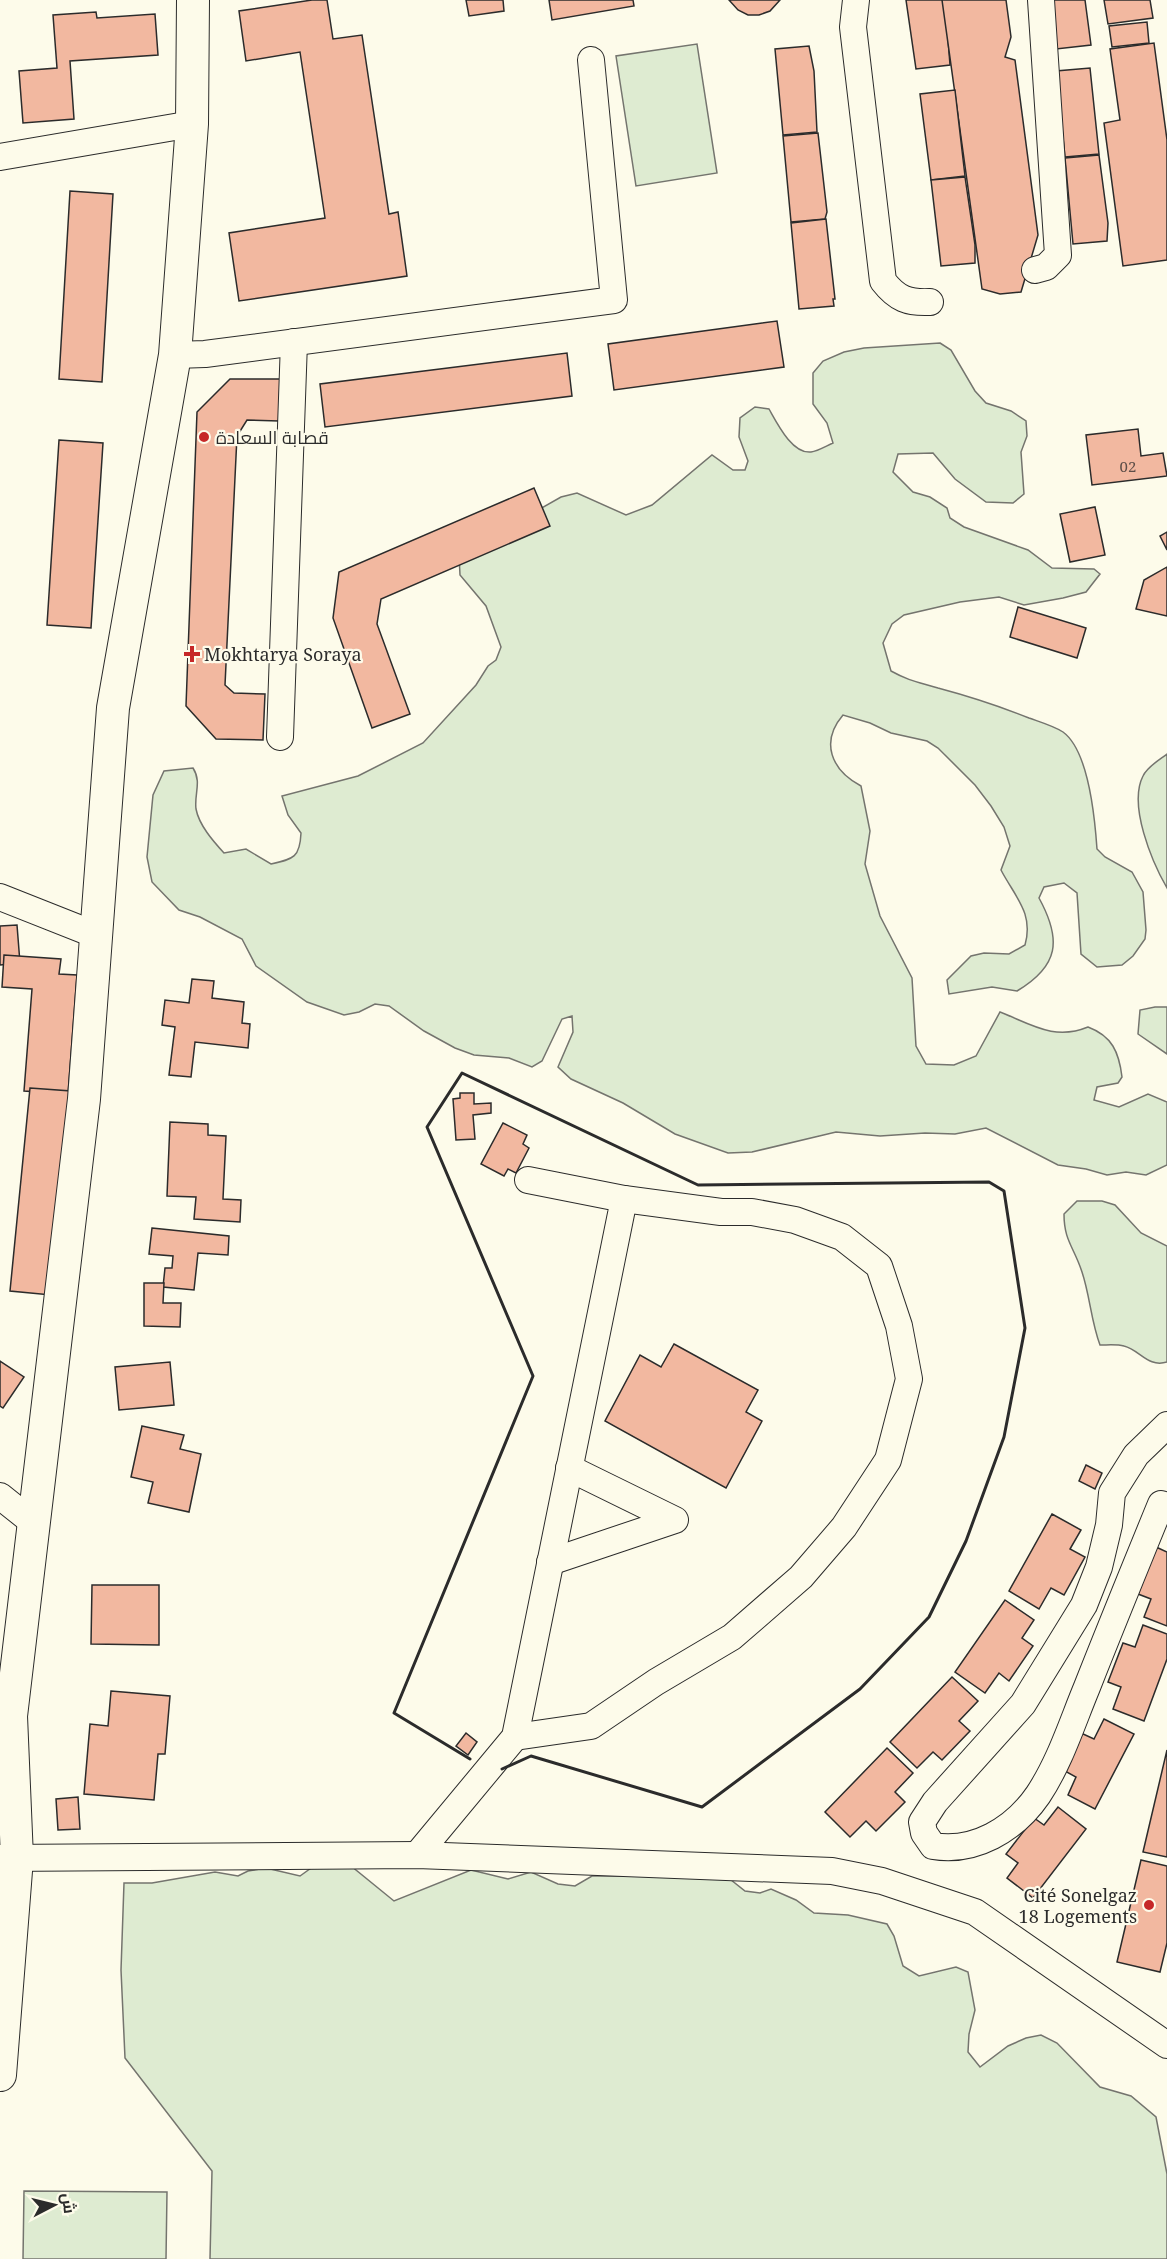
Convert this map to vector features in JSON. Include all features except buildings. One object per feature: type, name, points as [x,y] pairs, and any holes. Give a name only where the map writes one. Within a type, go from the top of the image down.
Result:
[{"type":"street","points":[[0,2075],[8,1858],[5,1712],[35,1524],[84,1099],[113,708],[175,355],[192,124],[193,0]]},
{"type":"street","points":[[856,0],[853,27],[883,281],[893,295],[910,303],[930,302]]},
{"type":"street","points":[[1035,270],[1053,262],[1058,255],[1041,0]]},
{"type":"street","points":[[175,355],[205,354],[614,300],[591,60]]},
{"type":"street","points":[[0,157],[192,124]]},
{"type":"street","points":[[280,737],[294,342]]},
{"type":"street","points":[[0,897],[96,935]]},
{"type":"street","points":[[515,1737],[591,1726],[656,1682],[732,1637],[801,1577],[844,1527],[888,1460],[909,1379],[899,1326],[879,1266],[842,1237],[795,1220],[752,1212],[721,1212],[624,1199],[528,1180]]},
{"type":"street","points":[[417,1855],[515,1737],[624,1199]]},
{"type":"street","points":[[1167,1425],[1136,1455],[1112,1493],[1109,1525],[1100,1567],[1084,1605],[1023,1704],[935,1802],[922,1822],[924,1833],[933,1846],[953,1849],[979,1844],[1010,1824],[1037,1796],[1059,1755],[1161,1504],[1167,1506]]},
{"type":"street","points":[[550,1562],[675,1520],[569,1468]]},
{"type":"street","points":[[0,1496],[35,1524]]},
{"type":"street","points":[[8,1858],[417,1855],[832,1871],[882,1881],[975,1912],[1167,2045]]},
{"type":"green space","points":[[697,44],[717,173],[636,186],[616,56]]},
{"type":"green space","points":[[940,343],[951,350],[975,391],[986,403],[1011,411],[1026,421],[1027,436],[1021,452],[1024,494],[1013,503],[986,502],[955,479],[933,453],[898,454],[893,472],[913,492],[930,497],[947,508],[950,518],[964,527],[1028,550],[1052,568],[1094,569],[1100,574],[1086,592],[1063,598],[1024,605],[999,597],[960,602],[904,615],[892,624],[883,643],[891,671],[914,681],[1047,724],[1063,732],[1072,741],[1085,770],[1089,787],[1097,849],[1105,857],[1132,872],[1143,892],[1145,939],[1133,956],[1122,965],[1097,967],[1081,954],[1077,893],[1064,883],[1044,887],[1039,898],[1051,927],[1053,939],[1048,962],[1041,972],[1017,991],[992,987],[949,994],[947,980],[971,956],[984,953],[1009,954],[1025,945],[1027,924],[1025,914],[1001,870],[1010,846],[1004,827],[975,785],[938,748],[927,741],[891,733],[870,723],[843,715],[832,735],[832,755],[842,772],[861,786],[870,831],[865,864],[880,916],[912,978],[916,1046],[926,1064],[954,1065],[976,1056],[1000,1012],[1053,1032],[1076,1031],[1088,1027],[1109,1040],[1119,1060],[1122,1077],[1118,1083],[1097,1087],[1094,1100],[1119,1107],[1148,1094],[1167,1102],[1167,1165],[1146,1175],[1126,1172],[1107,1175],[1058,1165],[986,1128],[955,1134],[880,1136],[836,1132],[752,1152],[728,1153],[675,1134],[623,1103],[571,1079],[558,1067],[573,1032],[572,1016],[562,1019],[542,1061],[532,1067],[509,1058],[474,1055],[455,1048],[424,1031],[389,1006],[375,1004],[359,1012],[344,1015],[307,1002],[256,966],[242,939],[200,917],[179,910],[152,882],[147,857],[153,795],[164,771],[193,768],[197,778],[196,809],[200,821],[224,853],[246,849],[271,864],[294,856],[300,841],[301,833],[288,815],[282,796],[358,776],[423,743],[476,685],[488,666],[496,660],[501,647],[486,606],[460,575],[459,555],[561,497],[577,493],[626,515],[652,505],[712,455],[733,470],[745,470],[748,461],[739,437],[740,418],[755,407],[769,409],[791,443],[798,448],[811,452],[819,450],[833,443],[827,423],[813,404],[813,373],[823,361],[844,352],[864,348]]},
{"type":"green space","points":[[1167,754],[1167,888],[1149,849],[1138,802],[1143,776]]},
{"type":"green space","points":[[1167,1007],[1167,1054],[1138,1034],[1140,1010]]},
{"type":"green space","points":[[1077,1201],[1102,1201],[1115,1205],[1141,1233],[1167,1246],[1167,1362],[1149,1361],[1124,1346],[1100,1345],[1085,1281],[1064,1223],[1064,1214]]},
{"type":"green space","points":[[314,1866],[351,1866],[394,1901],[471,1870],[508,1879],[531,1872],[558,1884],[575,1886],[592,1876],[726,1876],[745,1891],[760,1893],[771,1889],[796,1900],[814,1913],[848,1915],[887,1924],[894,1936],[903,1966],[919,1976],[956,1967],[968,1972],[975,2010],[969,2034],[968,2052],[980,2067],[1008,2046],[1026,2038],[1041,2035],[1057,2043],[1100,2087],[1131,2096],[1156,2117],[1167,2174],[1167,2259],[210,2259],[212,2171],[125,2058],[121,1970],[124,1883],[152,1883],[215,1872],[238,1876],[248,1871],[266,1868],[300,1876]]},
{"type":"green space","points":[[24,2191],[167,2192],[166,2259],[23,2259]]},
{"type":"wall","points":[[470,1759],[394,1713],[533,1376],[427,1127],[462,1073],[698,1185],[989,1182],[1004,1191],[1025,1328],[1004,1437],[966,1541],[929,1617],[860,1689],[702,1807],[531,1756],[502,1769]]},
{"type":"place","name":"قصابة السعادة","points":[[204,437]]},
{"type":"place","name":"Mokhtarya Soraya","points":[[192,654]]},
{"type":"place","name":"Cité Sonelgaz 18 Logements","points":[[1149,1905]]}]
